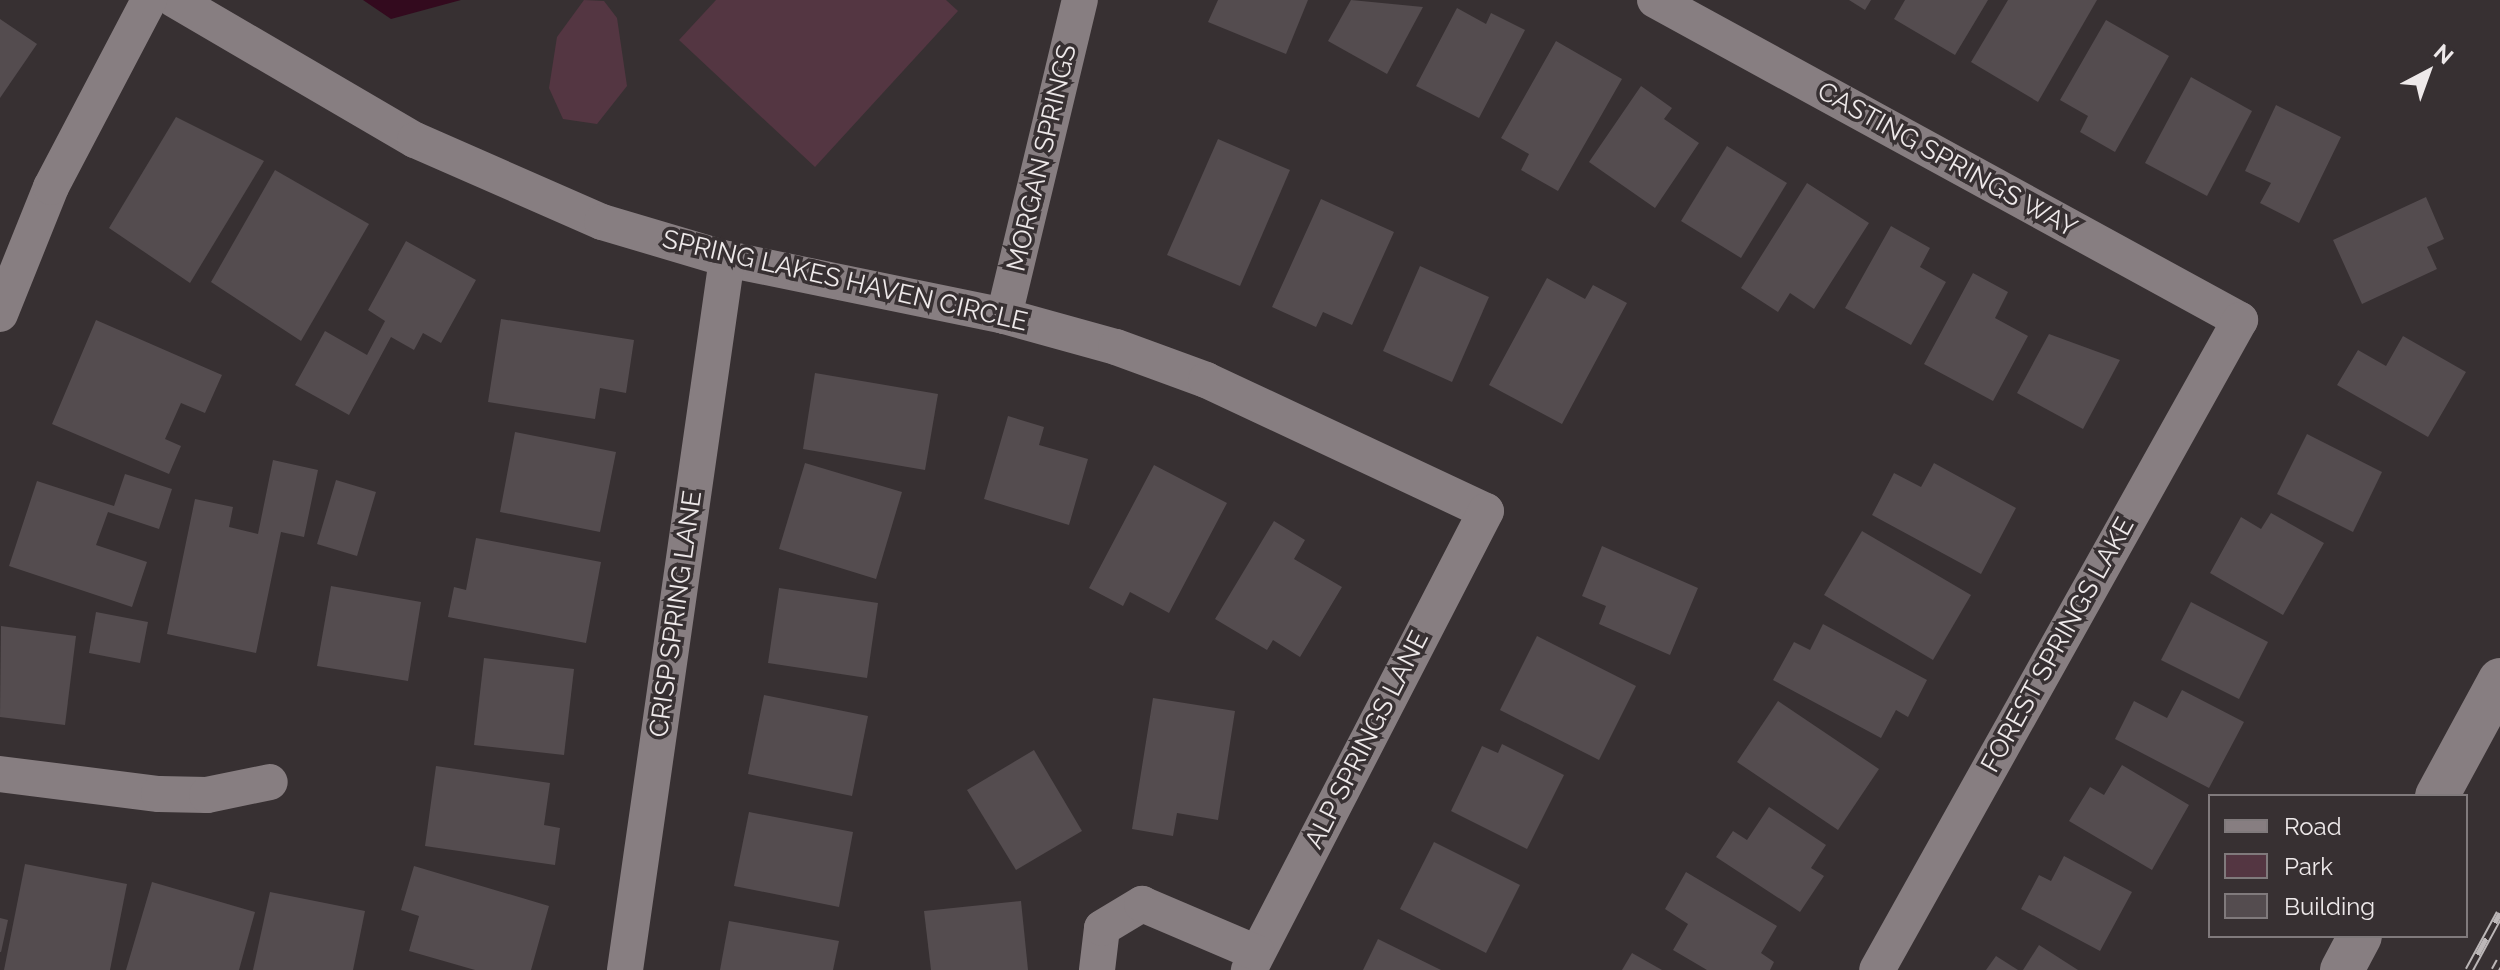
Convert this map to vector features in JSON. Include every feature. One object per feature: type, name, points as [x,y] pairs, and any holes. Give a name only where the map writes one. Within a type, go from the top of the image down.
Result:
[{"type":"main road","points":[[2438,794],[2500,680]]},
{"type":"main road","points":[[2342,970],[2359,938]]},
{"type":"street","points":[[0,314],[51,187],[149,0]]},
{"type":"street","name":"SPRING LAKES HAVEN CIRCLE","points":[[175,0],[415,140],[602,222],[727,259],[1004,316],[1206,380],[1486,511]]},
{"type":"street","name":"MORGAN SPRINGS","points":[[1004,316],[1080,0]]},
{"type":"street","name":"CASTING SPRINGS WAY","points":[[1655,0],[2240,320]]},
{"type":"street","name":"CRISP SPRING LANE","points":[[625,970],[727,259]]},
{"type":"street","name":"FOREST SPRINGS LAKE","points":[[1877,970],[2240,320]]},
{"type":"street","name":"ALP SPRINGS LANE","points":[[1253,961],[1486,511]]},
{"type":"street","points":[[0,774],[159,794],[207,795],[270,782]]},
{"type":"street","points":[[1097,970],[1102,928],[1142,904],[1253,961]]},
{"type":"green space","points":[[584,0],[604,1],[617,18],[627,86],[597,124],[563,119],[549,88],[557,37]]},
{"type":"green space","points":[[716,0],[946,0],[958,11],[815,167],[679,40]]},
{"type":"shaded area","points":[[363,0],[461,0],[391,19]]},
{"type":"building","points":[[1218,0],[1308,0],[1286,54],[1208,22]]},
{"type":"building","points":[[1351,0],[1423,7],[1387,74],[1328,41]]},
{"type":"building","points":[[1849,0],[1871,0],[1865,10]]},
{"type":"building","points":[[1905,0],[1988,0],[1955,55],[1894,19]]},
{"type":"building","points":[[2008,0],[2097,0],[2038,102],[1971,62]]},
{"type":"building","points":[[1457,8],[1486,24],[1491,13],[1525,30],[1479,118],[1416,86]]},
{"type":"building","points":[[0,19],[37,44],[0,98]]},
{"type":"building","points":[[2106,20],[2169,56],[2115,152],[2080,132],[2088,116],[2060,100]]},
{"type":"building","points":[[1556,41],[1622,79],[1558,191],[1521,170],[1529,154],[1501,138]]},
{"type":"building","points":[[2191,77],[2252,111],[2207,196],[2145,163]]},
{"type":"building","points":[[1641,86],[1672,108],[1664,119],[1699,143],[1655,208],[1589,162]]},
{"type":"building","points":[[2276,105],[2341,137],[2299,223],[2260,203],[2271,183],[2245,171]]},
{"type":"building","points":[[176,117],[264,161],[190,283],[109,228]]},
{"type":"building","points":[[1218,139],[1290,170],[1240,286],[1167,255]]},
{"type":"building","points":[[1727,146],[1787,183],[1741,258],[1681,221]]},
{"type":"building","points":[[275,170],[369,224],[301,341],[211,282]]},
{"type":"building","points":[[1807,183],[1869,223],[1814,309],[1790,293],[1778,312],[1741,288]]},
{"type":"building","points":[[2426,197],[2444,239],[2427,247],[2437,269],[2362,304],[2333,240]]},
{"type":"building","points":[[1321,199],[1394,232],[1352,325],[1323,312],[1316,327],[1272,307]]},
{"type":"building","points":[[1891,226],[1930,248],[1920,267],[1946,282],[1911,345],[1845,308]]},
{"type":"building","points":[[406,241],[476,280],[441,343],[423,333],[414,350],[391,337],[349,415],[295,385],[325,331],[367,355],[385,321],[368,310]]},
{"type":"building","points":[[1420,266],[1489,297],[1452,382],[1383,351]]},
{"type":"building","points":[[1973,273],[2008,292],[1995,318],[2028,336],[1993,401],[1924,364]]},
{"type":"building","points":[[1547,278],[1585,299],[1593,285],[1627,303],[1562,424],[1489,385]]},
{"type":"building","points":[[501,319],[634,340],[626,393],[600,388],[595,419],[488,402]]},
{"type":"building","points":[[96,320],[222,375],[205,413],[181,403],[165,439],[181,446],[169,474],[52,424]]},
{"type":"building","points":[[2049,334],[2120,360],[2083,429],[2017,393]]},
{"type":"building","points":[[2403,336],[2466,372],[2428,437],[2337,385],[2358,350],[2386,366]]},
{"type":"building","points":[[815,373],[938,394],[925,470],[803,449]]},
{"type":"building","points":[[1008,416],[1044,427],[1039,445],[1088,459],[1069,525],[984,499]]},
{"type":"building","points":[[515,432],[616,452],[600,532],[500,512]]},
{"type":"building","points":[[2307,434],[2382,472],[2353,532],[2277,494]]},
{"type":"building","points":[[273,460],[318,470],[304,537],[281,532],[256,653],[167,634],[195,499],[233,507],[229,527],[258,534]]},
{"type":"building","points":[[805,463],[902,492],[876,579],[779,549]]},
{"type":"building","points":[[1934,463],[2016,508],[1981,574],[1872,515],[1894,473],[1921,487]]},
{"type":"building","points":[[1154,465],[1227,503],[1169,613],[1130,592],[1123,606],[1089,588]]},
{"type":"building","points":[[125,474],[172,489],[159,529],[108,512],[96,545],[147,562],[132,607],[9,566],[37,481],[114,506]]},
{"type":"building","points":[[336,480],[376,492],[357,556],[317,544]]},
{"type":"building","points":[[2271,513],[2324,543],[2283,615],[2210,573],[2241,517],[2261,529]]},
{"type":"building","points":[[1274,521],[1305,540],[1294,559],[1342,587],[1300,657],[1273,640],[1267,650],[1215,619]]},
{"type":"building","points":[[1862,531],[1971,595],[1933,660],[1824,595]]},
{"type":"building","points":[[476,538],[601,562],[586,643],[448,617],[454,587],[466,590]]},
{"type":"building","points":[[1602,546],[1698,588],[1670,655],[1599,624],[1606,606],[1582,596]]},
{"type":"building","points":[[331,586],[421,602],[408,681],[317,666]]},
{"type":"building","points":[[779,588],[878,603],[867,678],[768,663]]},
{"type":"building","points":[[2191,602],[2268,642],[2239,699],[2161,660]]},
{"type":"building","points":[[96,612],[148,622],[140,663],[89,653]]},
{"type":"building","points":[[1823,624],[1927,680],[1908,717],[1896,710],[1881,738],[1773,680],[1794,642],[1810,650]]},
{"type":"building","points":[[1,626],[76,636],[65,725],[0,717]]},
{"type":"building","points":[[1537,636],[1636,686],[1599,760],[1500,710]]},
{"type":"building","points":[[484,658],[574,669],[564,755],[474,745]]},
{"type":"building","points":[[2182,690],[2244,722],[2209,788],[2115,739],[2134,701],[2167,718]]},
{"type":"building","points":[[764,695],[868,716],[852,796],[748,774]]},
{"type":"building","points":[[1153,698],[1235,711],[1218,820],[1177,813],[1173,836],[1132,829]]},
{"type":"building","points":[[1778,701],[1879,769],[1838,830],[1737,762]]},
{"type":"building","points":[[1502,744],[1564,775],[1527,849],[1451,811],[1482,746],[1498,753]]},
{"type":"building","points":[[1034,750],[1082,831],[1016,870],[967,790]]},
{"type":"building","points":[[2122,765],[2189,805],[2152,870],[2069,821],[2090,787],[2104,795]]},
{"type":"building","points":[[436,766],[550,783],[544,825],[560,828],[555,865],[425,846]]},
{"type":"building","points":[[1769,807],[1826,845],[1811,868],[1824,876],[1800,912],[1716,857],[1733,831],[1747,840]]},
{"type":"building","points":[[749,812],[853,832],[839,907],[734,886]]},
{"type":"building","points":[[1434,842],[1520,885],[1486,953],[1400,909]]},
{"type":"building","points":[[2064,856],[2132,892],[2100,951],[2021,909],[2039,875],[2051,881]]},
{"type":"building","points":[[25,864],[127,884],[110,970],[4,970]]},
{"type":"building","points":[[414,866],[549,906],[531,970],[475,970],[409,951],[419,916],[401,910]]},
{"type":"building","points":[[1686,872],[1777,926],[1761,953],[1774,962],[1770,970],[1707,970],[1673,950],[1688,924],[1665,909]]},
{"type":"building","points":[[152,882],[255,912],[239,970],[126,970]]},
{"type":"building","points":[[270,892],[365,911],[353,970],[253,970]]},
{"type":"building","points":[[1021,901],[1028,970],[931,970],[924,911]]},
{"type":"building","points":[[0,918],[8,920],[1,952],[0,952]]},
{"type":"building","points":[[729,921],[839,941],[833,970],[720,970]]},
{"type":"building","points":[[1378,939],[1441,970],[1363,970]]},
{"type":"building","points":[[2039,945],[2078,970],[2023,970]]},
{"type":"building","points":[[1632,953],[1662,970],[1622,970]]},
{"type":"building","points":[[1996,956],[2018,970],[1986,970]]},
{"type":"railway","points":[[2469,970],[2500,913]]},
{"type":"railway","points":[[2495,970],[2500,961]]}]
